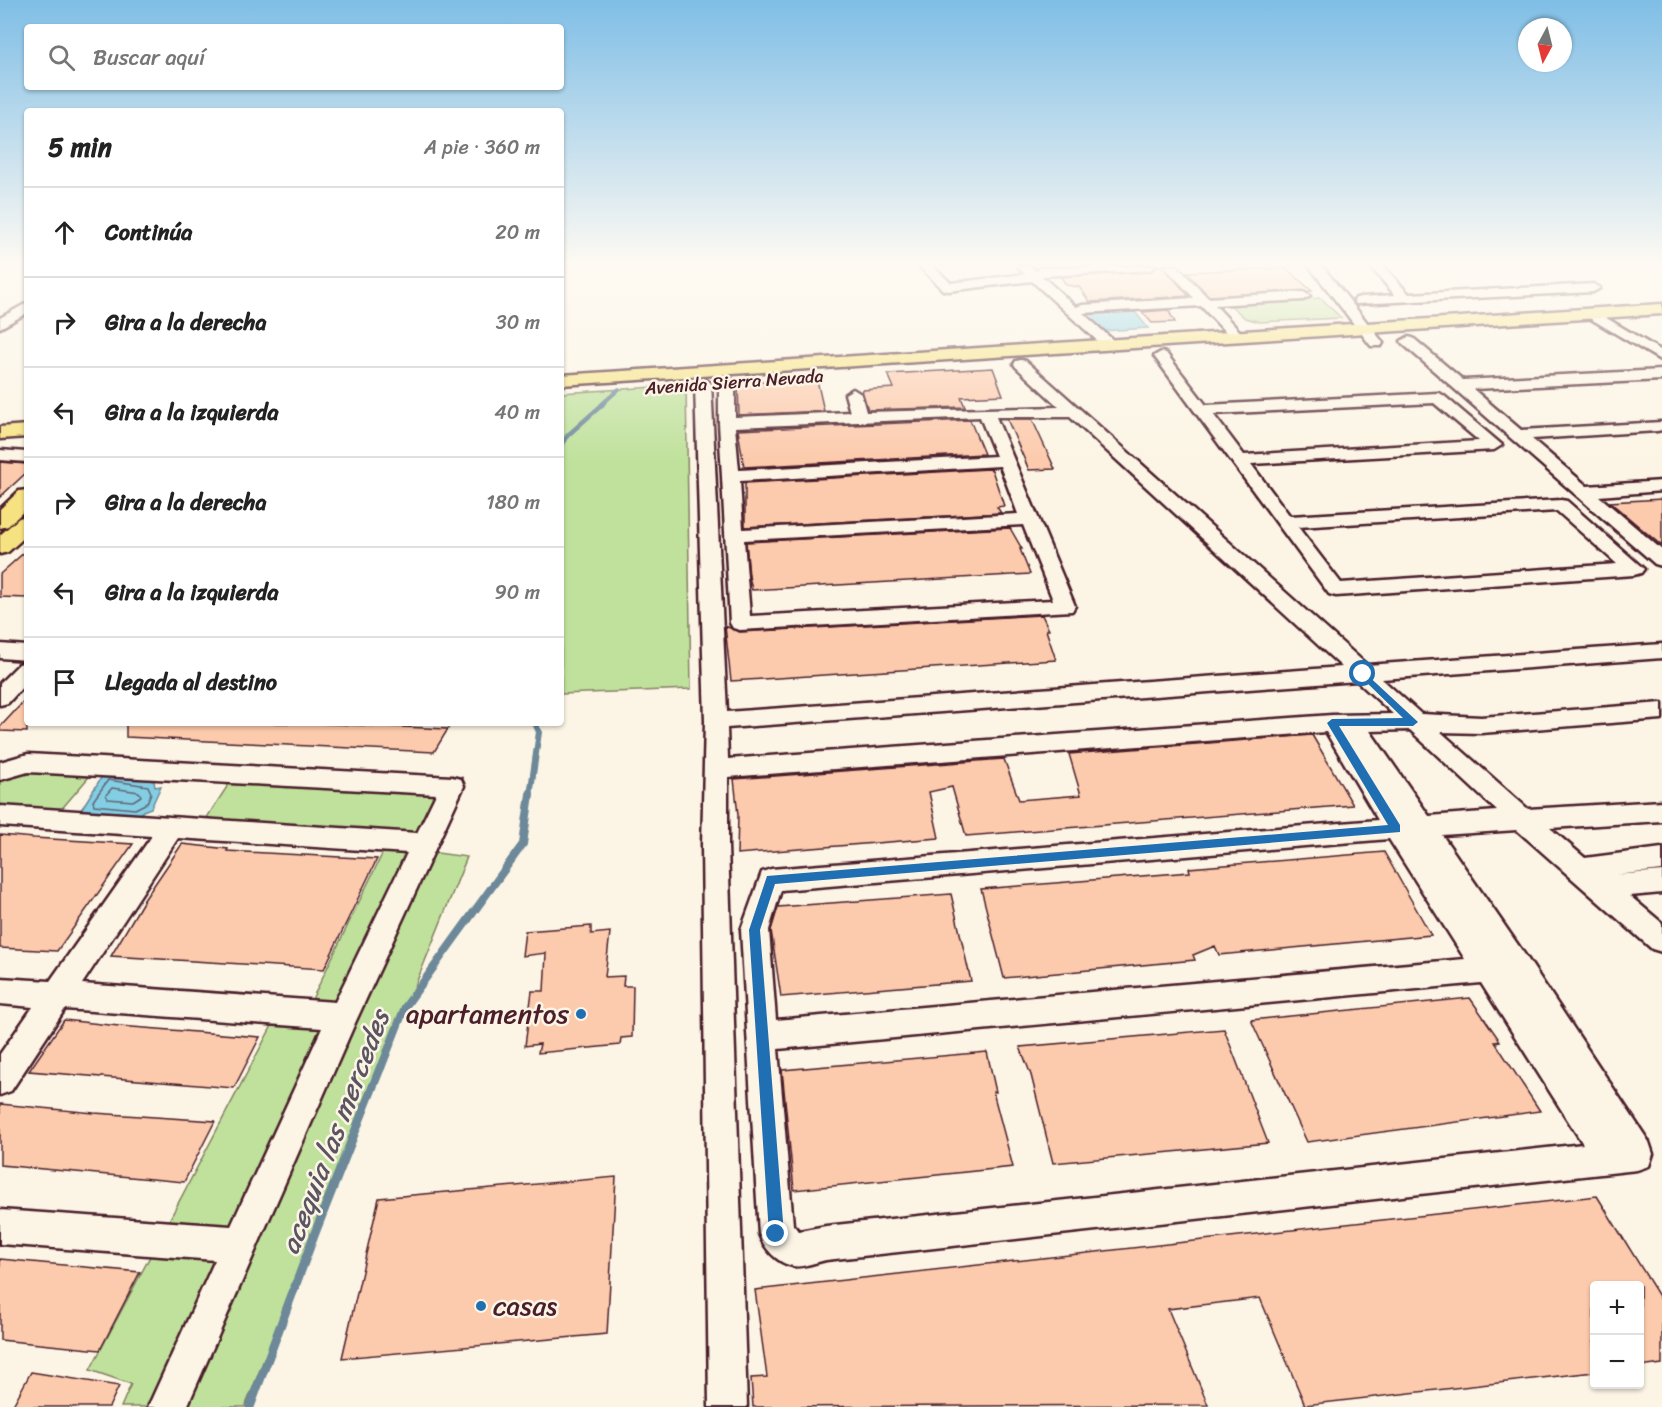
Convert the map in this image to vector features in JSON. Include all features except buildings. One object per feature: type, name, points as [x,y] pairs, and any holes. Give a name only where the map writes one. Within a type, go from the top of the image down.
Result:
[{"type":"main road","name":"Avenida Sierra Nevada","points":[[564,380],[1305,332]]},
{"type":"main road","name":"Avenida Sierra Nevada","points":[[564,393],[1571,332]]},
{"type":"main road","points":[[0,419],[24,418]]},
{"type":"main road","points":[[0,432],[24,431]]},
{"type":"main road","points":[[0,521],[24,499]]},
{"type":"main road","points":[[0,547],[24,526]]},
{"type":"street","points":[[1096,332],[1109,344]]},
{"type":"street","points":[[1233,332],[1237,336]]},
{"type":"street","points":[[1365,332],[1376,343]]},
{"type":"street","points":[[1621,332],[1662,357]]},
{"type":"street","points":[[1408,341],[1662,560]]},
{"type":"street","points":[[1161,356],[1336,590],[1634,569],[1561,505],[1286,522]]},
{"type":"street","points":[[1021,364],[1413,722],[1662,940]]},
{"type":"street","points":[[1459,385],[1662,375]]},
{"type":"street","points":[[727,382],[727,422],[740,623],[1065,606],[986,412]]},
{"type":"street","points":[[703,383],[716,722],[715,846],[728,1407]]},
{"type":"street","points":[[853,394],[859,417]]},
{"type":"street","points":[[1202,410],[1438,398],[1494,445],[1239,460]]},
{"type":"street","points":[[727,422],[986,412],[1074,412]]},
{"type":"street","points":[[1517,435],[1657,426]]},
{"type":"street","points":[[0,456],[24,457]]},
{"type":"street","points":[[732,477],[1005,461]]},
{"type":"street","points":[[1582,492],[1662,486]]},
{"type":"street","points":[[735,535],[1029,519]]},
{"type":"street","points":[[0,651],[24,653]]},
{"type":"street","points":[[716,722],[1662,651]]},
{"type":"street","points":[[12,692],[24,674]]},
{"type":"street","points":[[717,769],[1342,722],[1481,725],[1662,711]]},
{"type":"street","points":[[1342,722],[1409,827],[1487,970],[1610,1157]]},
{"type":"street","points":[[0,771],[28,763],[452,786],[343,1016],[167,1407]]},
{"type":"street","points":[[1409,827],[1517,968],[1637,1154],[826,1243],[794,1249],[776,1234],[754,930],[771,880],[1409,827],[1662,811]]},
{"type":"street","points":[[0,816],[424,844]]},
{"type":"street","points":[[0,1080],[172,827]]},
{"type":"street","points":[[1582,869],[1662,859]]},
{"type":"street","points":[[1604,888],[1662,882]]},
{"type":"street","points":[[762,1036],[1517,968]]},
{"type":"street","points":[[0,991],[343,1016]]},
{"type":"street","points":[[0,1227],[240,1244]]},
{"type":"green space","points":[[686,385],[691,689],[564,694],[564,393]]},
{"type":"green space","points":[[0,771],[94,771],[59,812],[0,808]]},
{"type":"green space","points":[[232,779],[443,789],[420,837],[204,822]]},
{"type":"green space","points":[[386,846],[467,857],[245,1407],[121,1407],[131,1384],[90,1370],[275,1020],[301,1022]]},
{"type":"water","points":[[104,773],[154,781],[155,787],[161,786],[151,808],[143,811],[139,816],[81,810]]},
{"type":"waterway","name":"acequia las mercedes","points":[[601,405],[619,389]]},
{"type":"waterway","name":"acequia las mercedes","points":[[564,441],[603,404]]},
{"type":"waterway","name":"acequia las mercedes","points":[[530,796],[539,732],[536,726]]},
{"type":"waterway","name":"acequia las mercedes","points":[[381,1068],[405,1007],[523,844],[530,794]]},
{"type":"waterway","name":"acequia las mercedes","points":[[250,1407],[381,1066]]},
{"type":"place","name":"apartamentos","points":[[581,1014]]},
{"type":"place","name":"casas","points":[[481,1306]]},
{"type":"route","points":[[776,1234],[754,930],[771,880],[1396,828],[1332,723],[1413,722],[1363,674]]}]
